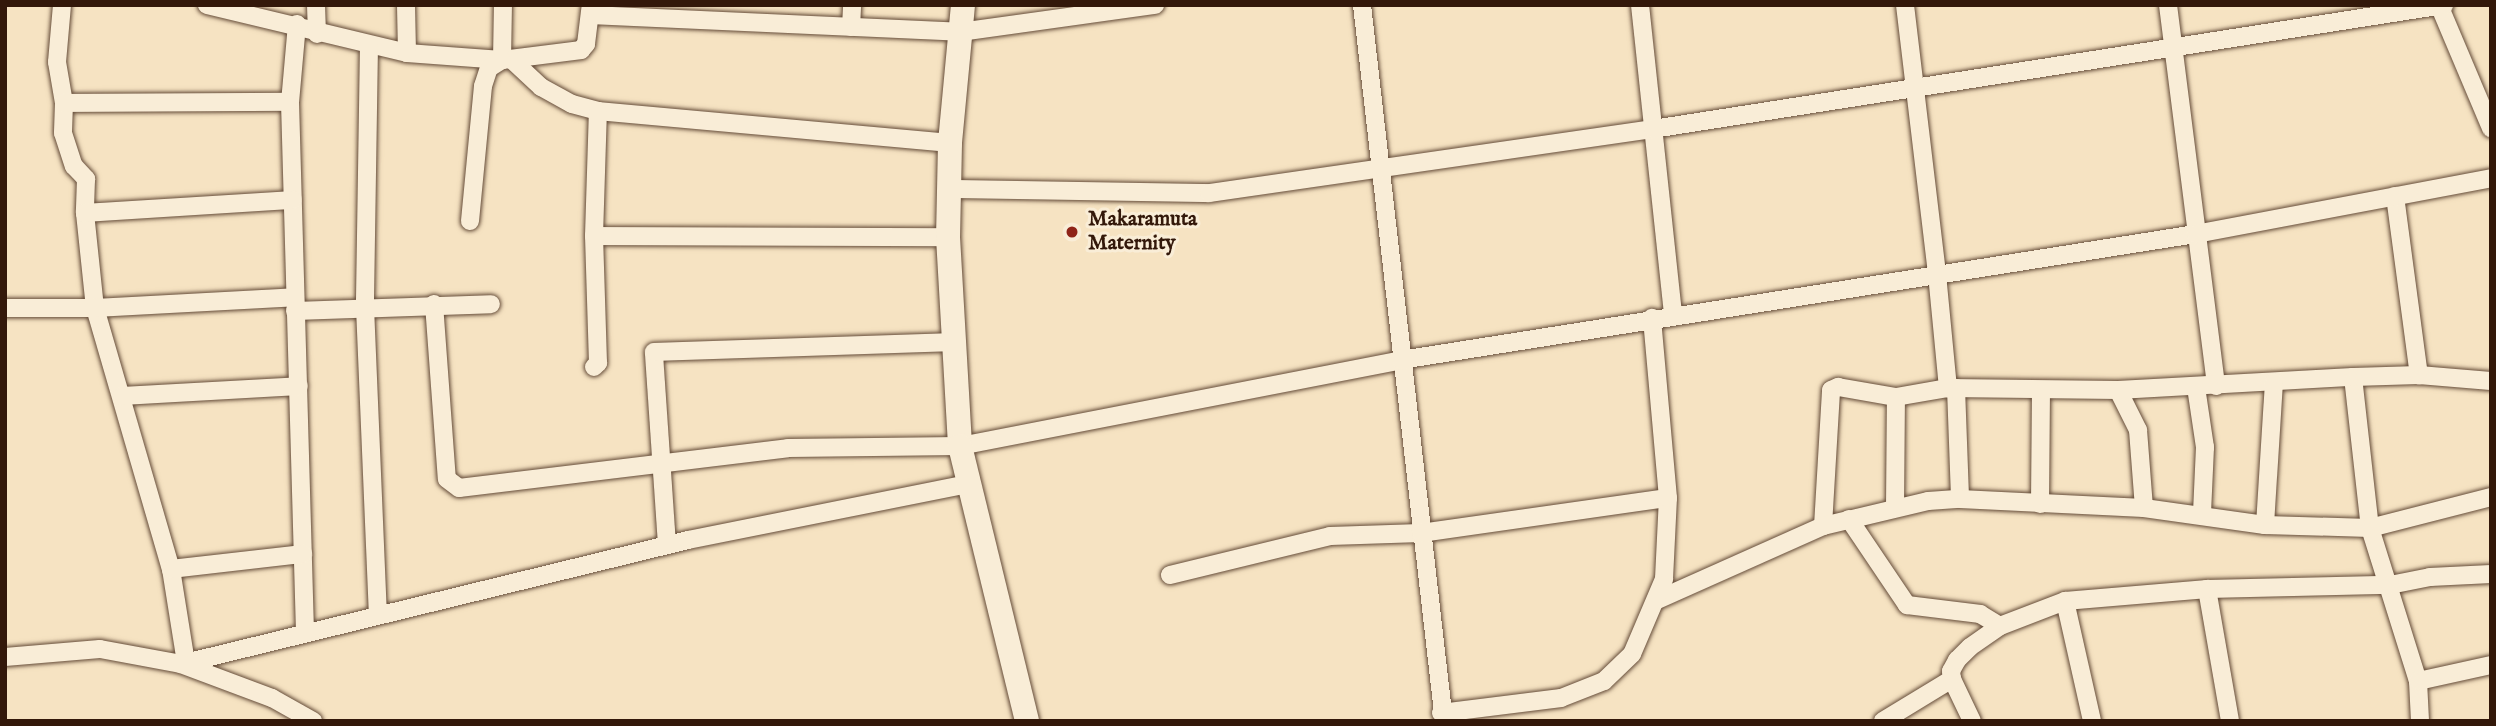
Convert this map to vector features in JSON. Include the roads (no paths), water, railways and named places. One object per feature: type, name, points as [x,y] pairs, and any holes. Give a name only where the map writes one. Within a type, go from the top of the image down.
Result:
[{"type":"street","points":[[62,5],[57,62],[64,103],[63,133],[74,166],[86,179],[85,213],[95,308],[171,569],[184,663]]},
{"type":"street","points":[[207,5],[248,10],[297,24],[317,34],[407,53],[507,60],[582,50],[586,44],[590,10],[687,12],[851,27],[961,32],[1155,5]]},
{"type":"street","points":[[316,5],[317,34]]},
{"type":"street","points":[[406,5],[407,53]]},
{"type":"street","points":[[503,5],[507,60],[541,87],[572,104],[598,111],[950,143]]},
{"type":"street","points":[[851,27],[852,5]]},
{"type":"street","points":[[963,5],[950,143],[948,237],[960,446],[1027,721]]},
{"type":"street","points":[[1362,5],[1443,717],[1561,698],[1604,681],[1632,654],[1664,579],[1668,498],[1653,318]]},
{"type":"street","points":[[1640,5],[1673,315]]},
{"type":"street","points":[[1905,5],[1952,388],[1960,499]]},
{"type":"street","points":[[2168,5],[2216,386]]},
{"type":"street","points":[[949,189],[1209,193],[1653,129],[2441,5],[2491,128]]},
{"type":"street","points":[[297,24],[290,102],[305,633]]},
{"type":"street","points":[[369,45],[365,307],[378,615]]},
{"type":"street","points":[[470,221],[483,86],[489,68],[507,60]]},
{"type":"street","points":[[64,103],[290,102]]},
{"type":"street","points":[[594,367],[598,363],[594,236],[598,111]]},
{"type":"street","points":[[434,304],[447,480],[459,488],[788,448],[960,446],[1401,360],[2196,234],[2491,178]]},
{"type":"street","points":[[2395,196],[2419,375]]},
{"type":"street","points":[[85,213],[293,200]]},
{"type":"street","points":[[594,236],[948,237]]},
{"type":"street","points":[[5,308],[491,304]]},
{"type":"street","points":[[667,545],[654,352],[954,342]]},
{"type":"street","points":[[1823,526],[1832,390],[1838,387],[1896,397],[1952,388],[2118,390],[2419,375],[2491,381]]},
{"type":"street","points":[[2353,377],[2370,528],[2418,681],[2420,721]]},
{"type":"street","points":[[2265,525],[2274,382]]},
{"type":"street","points":[[122,396],[299,386]]},
{"type":"street","points":[[2196,387],[2205,447],[2202,514]]},
{"type":"street","points":[[2040,390],[2040,504]]},
{"type":"street","points":[[2118,390],[2138,430],[2144,508]]},
{"type":"street","points":[[1895,507],[1896,397]]},
{"type":"street","points":[[184,663],[667,545],[968,484]]},
{"type":"street","points":[[1657,600],[1823,526],[1895,507],[1960,499],[2144,508],[2202,514],[2265,525],[2370,528],[2491,497]]},
{"type":"street","points":[[1170,575],[1330,536],[1421,533],[1668,498]]},
{"type":"street","points":[[1849,519],[1907,605],[1980,614],[2000,626]]},
{"type":"street","points":[[171,569],[303,554]]},
{"type":"street","points":[[1972,721],[1952,678],[1951,671],[1957,660],[1970,647],[2000,626],[2065,601],[2207,589],[2390,585],[2430,577],[2491,574]]},
{"type":"street","points":[[2207,589],[2230,721]]},
{"type":"street","points":[[2065,601],[2092,721]]},
{"type":"street","points":[[5,657],[100,649],[184,663],[272,698],[313,721]]},
{"type":"street","points":[[2418,681],[2491,665]]},
{"type":"street","points":[[1883,721],[1952,678]]},
{"type":"place","name":"Makaramuta Maternity","points":[[1072,232]]}]
